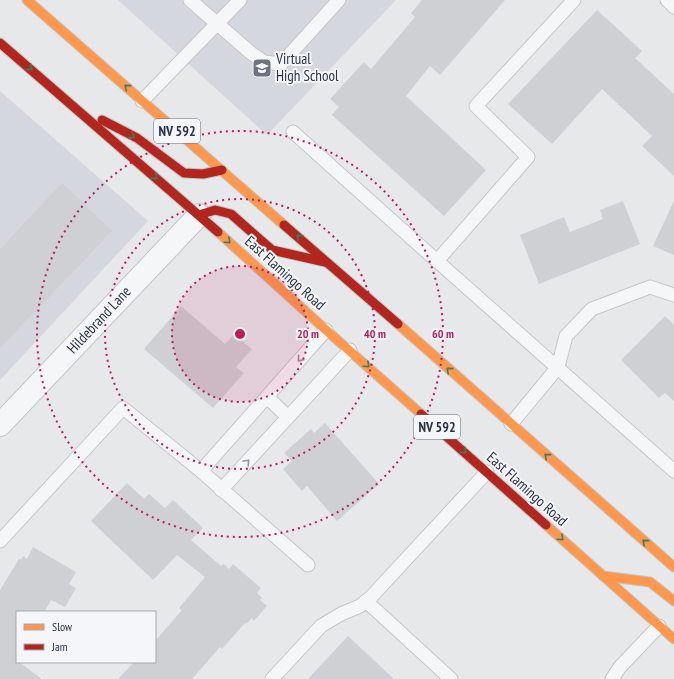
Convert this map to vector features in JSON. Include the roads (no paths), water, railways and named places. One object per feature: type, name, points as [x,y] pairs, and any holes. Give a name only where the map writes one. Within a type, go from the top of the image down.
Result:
[{"type":"main road","name":"NV 592","points":[[27,0],[674,567]]},
{"type":"main road","name":"East Flamingo Road","points":[[0,43],[199,215],[326,330],[674,639]]},
{"type":"main road","points":[[73,105],[138,138],[184,173],[203,174],[222,170]]},
{"type":"main road","points":[[199,215],[215,210],[231,214],[272,250],[328,263]]},
{"type":"main road","points":[[603,576],[650,582],[674,601]]},
{"type":"street","name":"Hildebrand Lane","points":[[0,425],[199,215]]},
{"type":"lane","points":[[190,0],[251,53],[264,62],[281,64],[339,0]]},
{"type":"lane","points":[[142,101],[240,0]]},
{"type":"lane","points":[[437,261],[528,157],[476,106],[574,0]]},
{"type":"lane","points":[[667,0],[674,7]]},
{"type":"lane","points":[[293,132],[674,471]]},
{"type":"lane","points":[[511,424],[558,367],[566,336],[592,309],[650,287],[674,294]]},
{"type":"lane","points":[[200,472],[326,330]]},
{"type":"lane","points":[[221,490],[350,350]]},
{"type":"lane","points":[[267,397],[288,417]]},
{"type":"lane","points":[[0,541],[123,408],[308,565]]},
{"type":"lane","points":[[272,679],[321,626],[371,597],[487,472]]},
{"type":"lane","points":[[366,601],[451,679]]},
{"type":"lane","points":[[612,679],[620,667],[659,626]]},
{"type":"place","name":"Virtual High School","points":[[262,68]]}]
